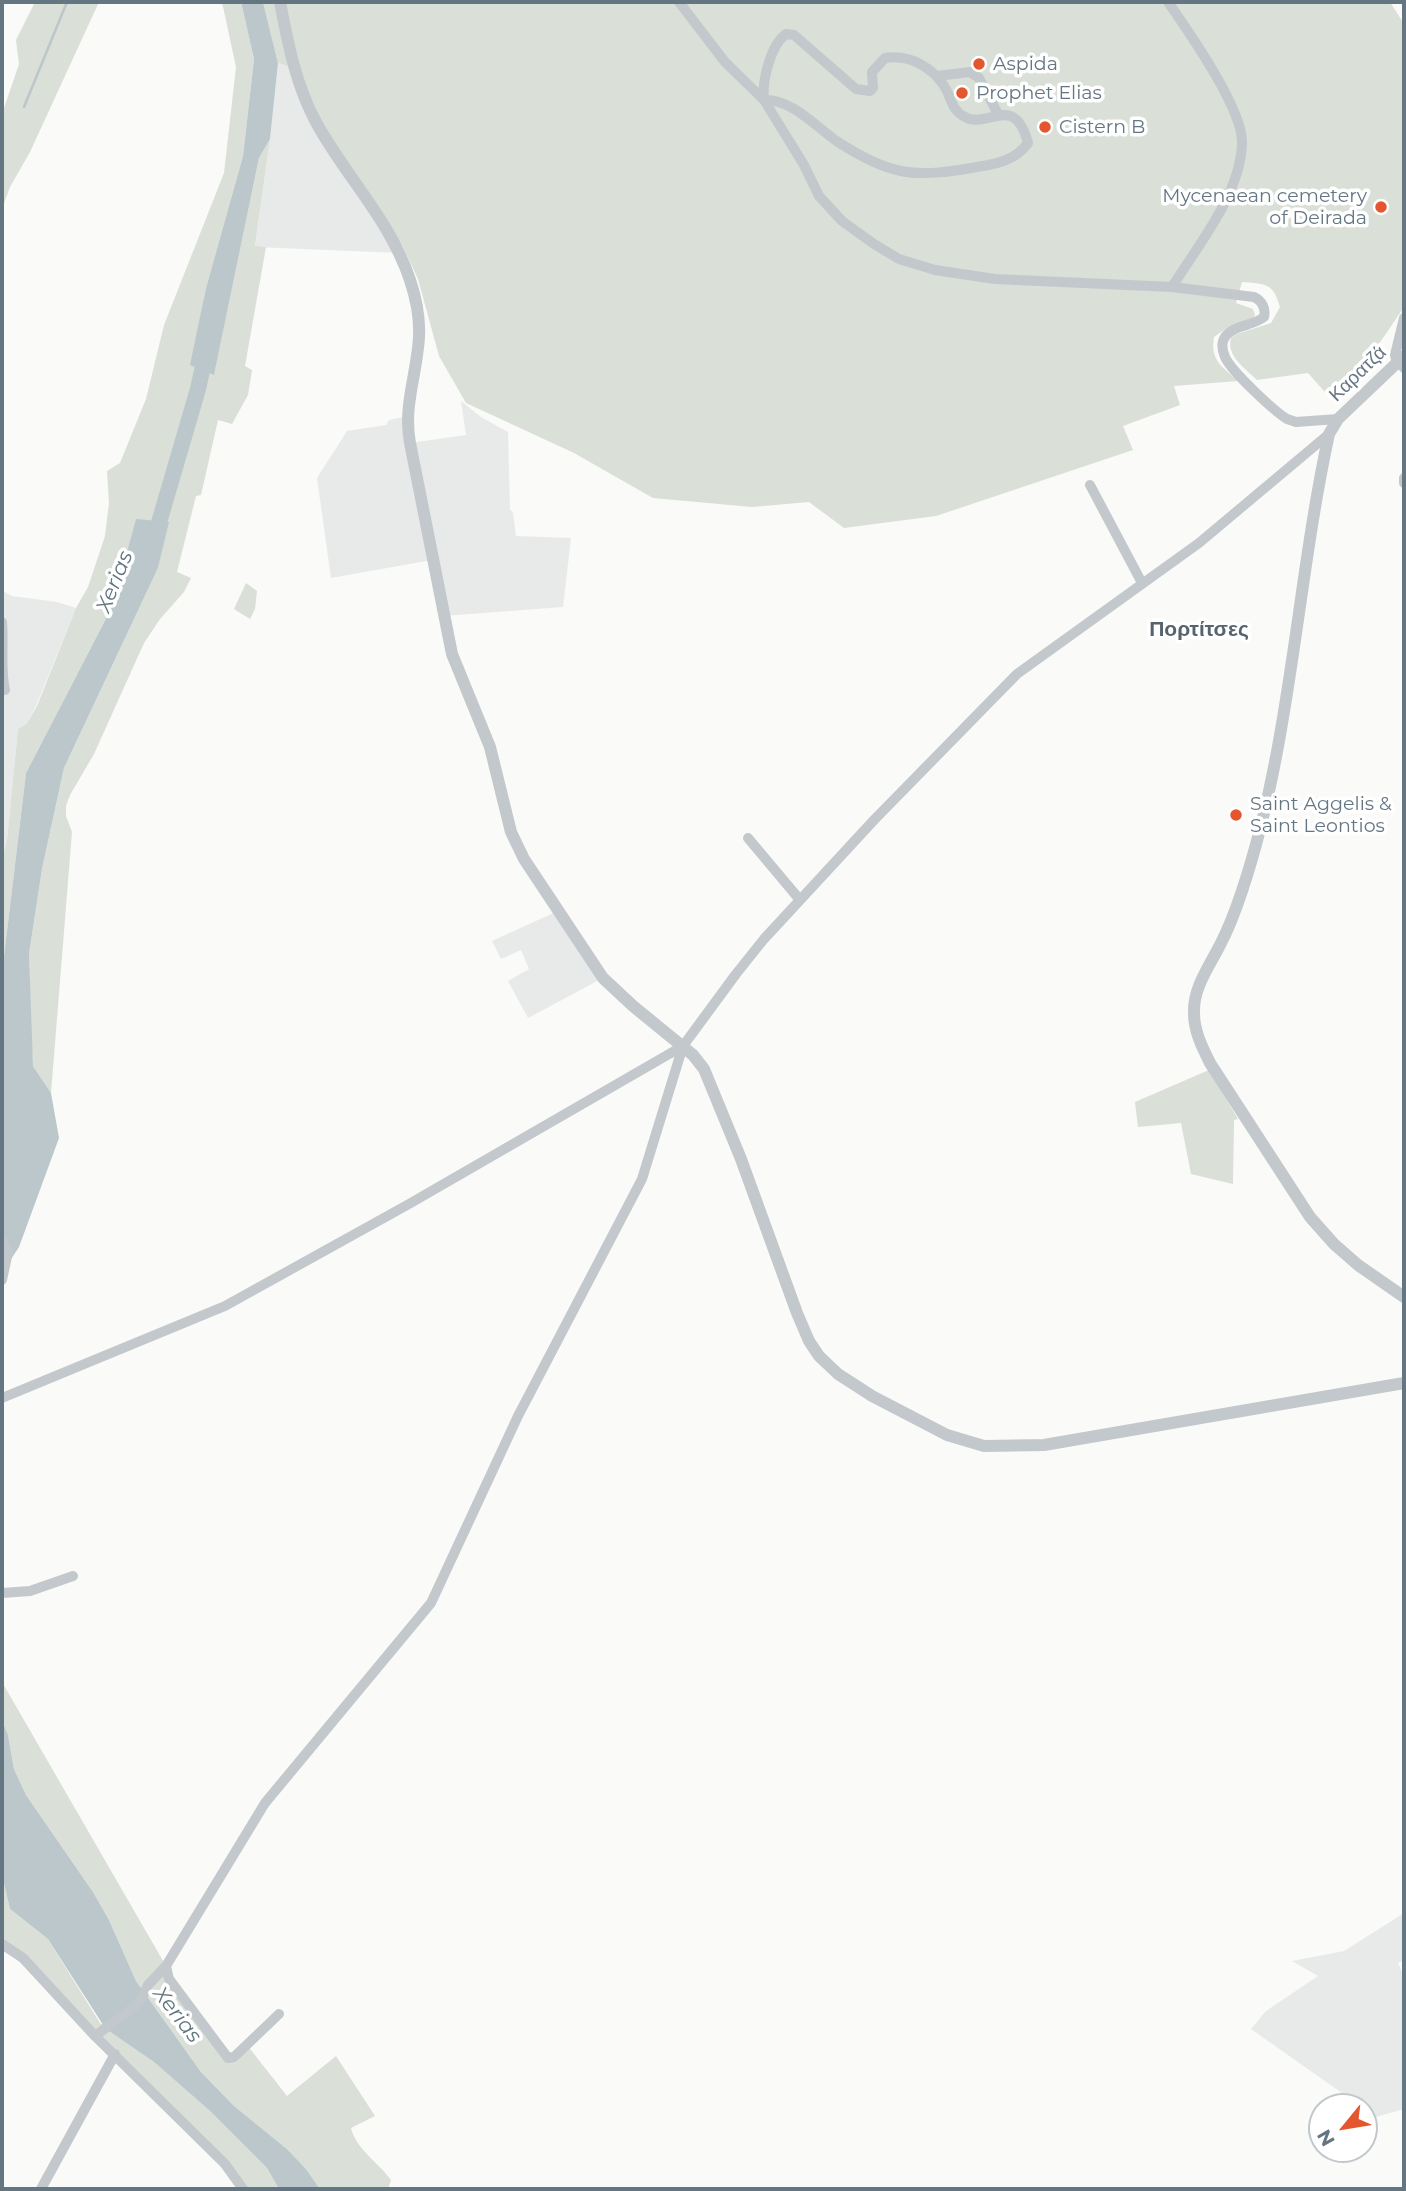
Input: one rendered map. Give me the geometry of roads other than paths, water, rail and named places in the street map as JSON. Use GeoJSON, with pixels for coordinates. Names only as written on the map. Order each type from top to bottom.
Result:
{"type":"FeatureCollection","features":[{"type":"Feature","properties":{"kind":"street"},"geometry":{"type":"LineString","coordinates":[[280,2],[291,57],[306,103],[326,140],[385,224],[405,266],[415,296],[419,338],[407,416],[410,443],[452,654],[490,747],[513,838],[524,859],[603,978],[701,1064],[711,1083],[797,1313],[814,1349],[831,1368],[872,1396],[947,1435],[984,1446],[1044,1445],[1404,1382]]}},
{"type":"Feature","properties":{"kind":"street"},"geometry":{"type":"LineString","coordinates":[[678,2],[725,62],[764,100],[804,165],[819,196],[842,221],[874,244],[899,258],[935,270],[995,279],[1172,287],[1248,295],[1261,300],[1264,317],[1229,332],[1222,346],[1226,360],[1287,419],[1296,422],[1338,419]]}},
{"type":"Feature","properties":{"kind":"street"},"geometry":{"type":"LineString","coordinates":[[1168,2],[1202,50],[1237,117],[1243,141],[1239,166],[1220,214],[1172,287]]}},
{"type":"Feature","properties":{"kind":"street"},"geometry":{"type":"LineString","coordinates":[[794,34],[856,89],[864,92],[873,88],[872,72],[885,58],[915,61],[937,76],[947,91],[953,108],[967,119],[983,119],[998,114],[1015,118],[1025,131],[1028,143],[1022,151],[1002,163],[931,172],[901,171],[839,143],[783,102],[764,100],[769,64],[778,42],[781,37],[794,34]]}},
{"type":"Feature","properties":{"kind":"street"},"geometry":{"type":"LineString","coordinates":[[937,76],[970,72],[979,78],[998,114]]}},
{"type":"Feature","properties":{"kind":"street"},"geometry":{"type":"LineString","coordinates":[[1402,362],[1395,355],[1404,318]]}},
{"type":"Feature","properties":{"kind":"street","name":"Καρατζά"},"geometry":{"type":"LineString","coordinates":[[1329,434],[1338,419],[1402,362]]}},
{"type":"Feature","properties":{"kind":"street"},"geometry":{"type":"LineString","coordinates":[[95,2036],[142,1998],[148,1984],[166,1966],[265,1803],[430,1603],[518,1416],[642,1179],[683,1046],[736,974],[892,801],[1017,674],[1199,543],[1329,434]]}},
{"type":"Feature","properties":{"kind":"street"},"geometry":{"type":"LineString","coordinates":[[1329,434],[1277,753],[1256,847],[1240,899],[1195,994],[1194,1013],[1197,1035],[1210,1063],[1310,1217],[1334,1244],[1358,1265],[1404,1297]]}},
{"type":"Feature","properties":{"kind":"street"},"geometry":{"type":"LineString","coordinates":[[1090,485],[1142,583]]}},
{"type":"Feature","properties":{"kind":"street"},"geometry":{"type":"LineString","coordinates":[[2,622],[5,690]]}},
{"type":"Feature","properties":{"kind":"street"},"geometry":{"type":"LineString","coordinates":[[748,838],[800,900]]}},
{"type":"Feature","properties":{"kind":"street"},"geometry":{"type":"LineString","coordinates":[[2,1398],[225,1306],[409,1205],[683,1046]]}},
{"type":"Feature","properties":{"kind":"street"},"geometry":{"type":"LineString","coordinates":[[2,1240],[8,1252],[2,1280]]}},
{"type":"Feature","properties":{"kind":"street"},"geometry":{"type":"LineString","coordinates":[[2,1593],[30,1591],[73,1576]]}},
{"type":"Feature","properties":{"kind":"street"},"geometry":{"type":"LineString","coordinates":[[2,1944],[23,1958],[95,2036],[225,2164],[243,2189]]}},
{"type":"Feature","properties":{"kind":"street"},"geometry":{"type":"LineString","coordinates":[[166,1966],[169,1979],[228,2058],[234,2057],[279,2014]]}},
{"type":"Feature","properties":{"kind":"street"},"geometry":{"type":"LineString","coordinates":[[41,2189],[115,2054]]}},
{"type":"Feature","properties":{"kind":"waterway"},"geometry":{"type":"LineString","coordinates":[[24,107],[67,2]]}},
{"type":"Feature","properties":{"kind":"waterway","name":"Xerias"},"geometry":{"type":"LineString","coordinates":[[153,543],[198,389],[207,348]]}},
{"type":"Feature","properties":{"kind":"place","name":"Aspida"},"geometry":{"type":"Point","coordinates":[979,64]}},
{"type":"Feature","properties":{"kind":"place","name":"Prophet Elias"},"geometry":{"type":"Point","coordinates":[962,93]}},
{"type":"Feature","properties":{"kind":"place","name":"Cistern B"},"geometry":{"type":"Point","coordinates":[1045,127]}},
{"type":"Feature","properties":{"kind":"place","name":"Mycenaean cemetery of Deirada"},"geometry":{"type":"Point","coordinates":[1381,207]}},
{"type":"Feature","properties":{"kind":"place","name":"Saint Aggelis & Saint Leontios"},"geometry":{"type":"Point","coordinates":[1236,815]}},
{"type":"Feature","properties":{"kind":"district","name":"Πορτίτσες"},"geometry":{"type":"Point","coordinates":[1199,630]}}]}
